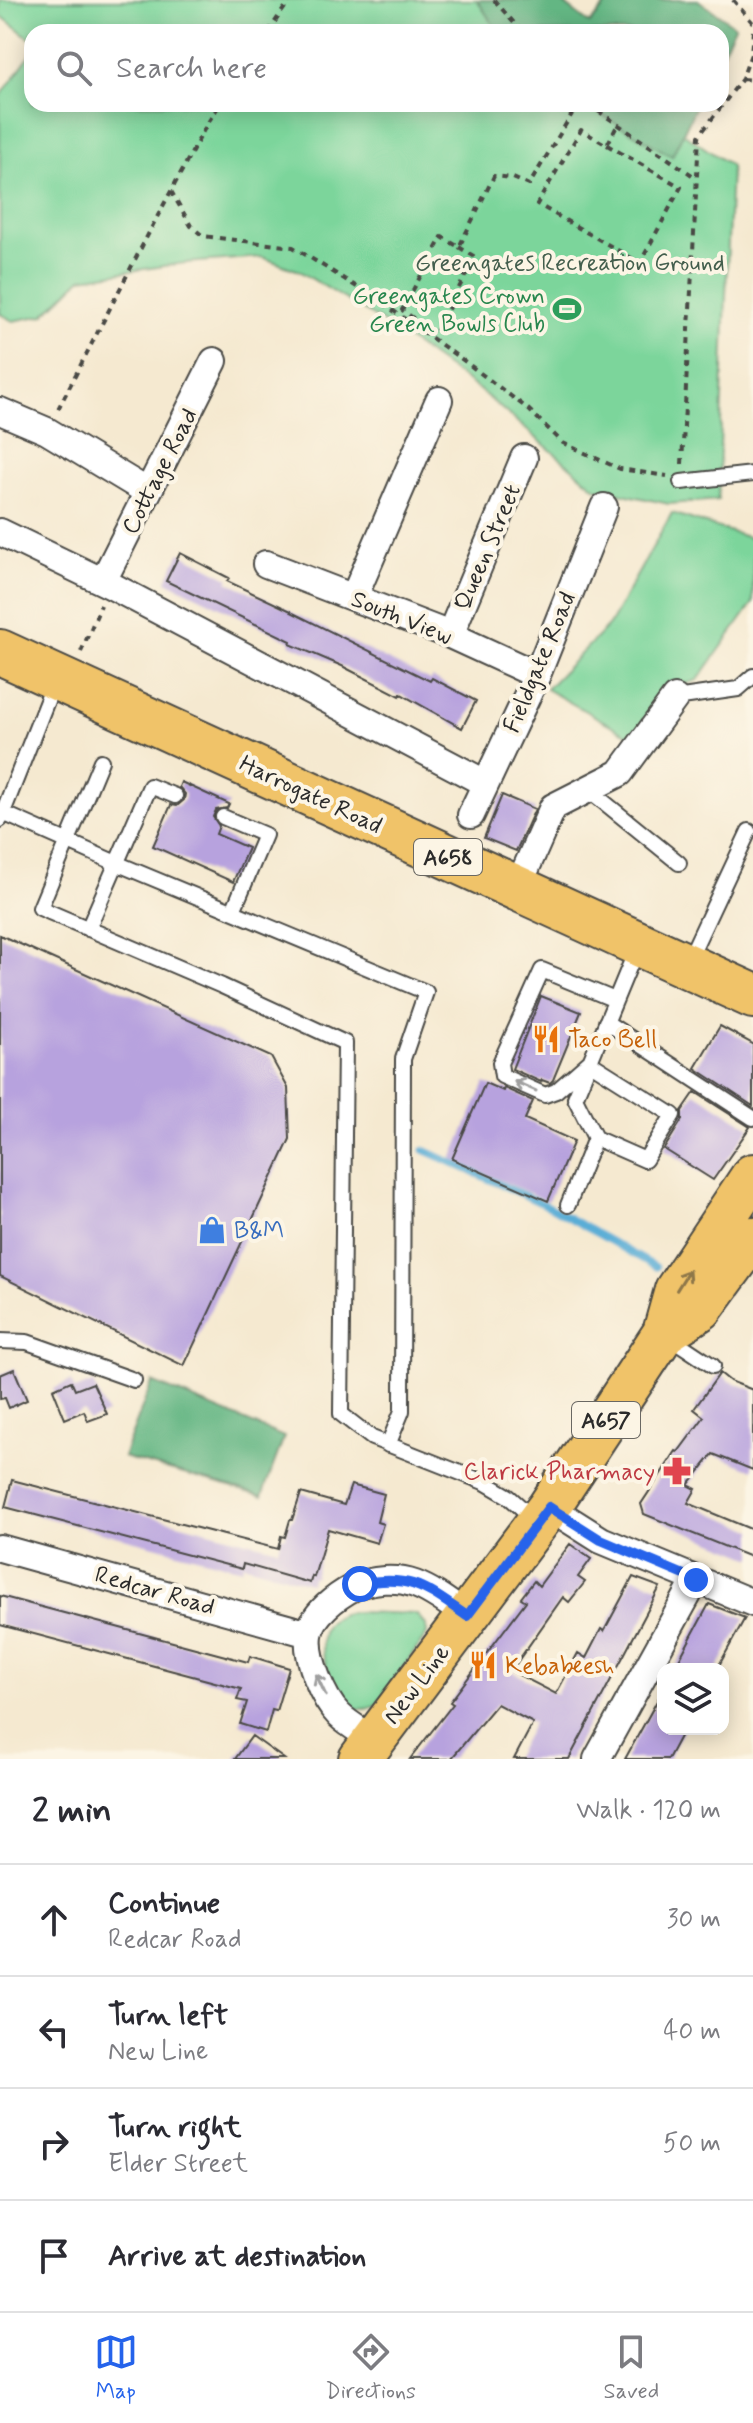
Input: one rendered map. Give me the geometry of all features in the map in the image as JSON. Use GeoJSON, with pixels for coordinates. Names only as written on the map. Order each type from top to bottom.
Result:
{"type":"FeatureCollection","features":[{"type":"Feature","properties":{"kind":"highway","name":"Harrogate Road"},"geometry":{"type":"LineString","coordinates":[[0,652],[753,996]]}},
{"type":"Feature","properties":{"kind":"main road","name":"New Line"},"geometry":{"type":"LineString","coordinates":[[367,1750],[543,1514],[664,1333],[701,1309],[741,1244],[753,1175]]}},
{"type":"Feature","properties":{"kind":"street","name":"Cottage Road"},"geometry":{"type":"LineString","coordinates":[[106,583],[214,361]]}},
{"type":"Feature","properties":{"kind":"street"},"geometry":{"type":"LineString","coordinates":[[354,597],[439,400]]}},
{"type":"Feature","properties":{"kind":"street"},"geometry":{"type":"LineString","coordinates":[[0,411],[47,431],[148,492]]}},
{"type":"Feature","properties":{"kind":"street","name":"Queen Street"},"geometry":{"type":"LineString","coordinates":[[450,635],[524,458]]}},
{"type":"Feature","properties":{"kind":"street","name":"Fieldgate Road"},"geometry":{"type":"LineString","coordinates":[[471,815],[537,675],[604,507]]}},
{"type":"Feature","properties":{"kind":"street"},"geometry":{"type":"LineString","coordinates":[[0,532],[106,583],[485,783]]}},
{"type":"Feature","properties":{"kind":"street","name":"South View"},"geometry":{"type":"LineString","coordinates":[[266,564],[450,635],[537,675]]}},
{"type":"Feature","properties":{"kind":"street"},"geometry":{"type":"LineString","coordinates":[[517,889],[553,807],[620,773],[675,698]]}},
{"type":"Feature","properties":{"kind":"street"},"geometry":{"type":"LineString","coordinates":[[543,1514],[753,1603]]}},
{"type":"Feature","properties":{"kind":"street","name":"Redcar Road"},"geometry":{"type":"LineString","coordinates":[[0,1548],[309,1634]]}},
{"type":"Feature","properties":{"kind":"street"},"geometry":{"type":"LineString","coordinates":[[367,1750],[329,1701],[314,1669],[309,1634],[317,1617],[336,1598],[360,1584],[378,1580],[414,1583],[467,1616]]}},
{"type":"Feature","properties":{"kind":"street"},"geometry":{"type":"LineString","coordinates":[[597,1759],[696,1580]]}},
{"type":"Feature","properties":{"kind":"lane"},"geometry":{"type":"LineString","coordinates":[[681,482],[753,474]]}},
{"type":"Feature","properties":{"kind":"lane"},"geometry":{"type":"LineString","coordinates":[[675,698],[738,689],[753,676]]}},
{"type":"Feature","properties":{"kind":"lane"},"geometry":{"type":"LineString","coordinates":[[61,681],[2,817],[66,840],[426,992],[403,1059],[402,1411],[388,1445]]}},
{"type":"Feature","properties":{"kind":"lane"},"geometry":{"type":"LineString","coordinates":[[101,761],[40,908],[345,1043],[341,1414],[372,1438],[486,1483],[543,1514]]}},
{"type":"Feature","properties":{"kind":"lane"},"geometry":{"type":"LineString","coordinates":[[88,929],[150,786],[175,796]]}},
{"type":"Feature","properties":{"kind":"lane"},"geometry":{"type":"LineString","coordinates":[[589,790],[679,863]]}},
{"type":"Feature","properties":{"kind":"lane"},"geometry":{"type":"LineString","coordinates":[[223,817],[265,835],[233,911]]}},
{"type":"Feature","properties":{"kind":"lane"},"geometry":{"type":"LineString","coordinates":[[686,965],[749,831]]}},
{"type":"Feature","properties":{"kind":"lane"},"geometry":{"type":"LineString","coordinates":[[589,1062],[673,1115],[645,1160],[595,1138],[575,1098],[589,1062],[639,944]]}},
{"type":"Feature","properties":{"kind":"lane"},"geometry":{"type":"LineString","coordinates":[[589,1062],[556,1091],[545,1095],[502,1076],[500,1063],[542,970],[615,1000]]}},
{"type":"Feature","properties":{"kind":"lane"},"geometry":{"type":"LineString","coordinates":[[606,1022],[753,1118]]}},
{"type":"Feature","properties":{"kind":"lane"},"geometry":{"type":"LineString","coordinates":[[568,1205],[595,1138]]}},
{"type":"Feature","properties":{"kind":"lane"},"geometry":{"type":"LineString","coordinates":[[664,1333],[713,1366]]}},
{"type":"Feature","properties":{"kind":"lane"},"geometry":{"type":"LineString","coordinates":[[0,1341],[27,1342],[134,1380]]}},
{"type":"Feature","properties":{"kind":"path"},"geometry":{"type":"LineString","coordinates":[[274,24],[290,0]]}},
{"type":"Feature","properties":{"kind":"path"},"geometry":{"type":"LineString","coordinates":[[494,0],[515,24]]}},
{"type":"Feature","properties":{"kind":"path"},"geometry":{"type":"LineString","coordinates":[[733,0],[753,23]]}},
{"type":"Feature","properties":{"kind":"path"},"geometry":{"type":"LineString","coordinates":[[729,96],[742,79],[751,54],[753,31]]}},
{"type":"Feature","properties":{"kind":"path"},"geometry":{"type":"LineString","coordinates":[[742,79],[753,80]]}},
{"type":"Feature","properties":{"kind":"path"},"geometry":{"type":"LineString","coordinates":[[47,431],[215,112]]}},
{"type":"Feature","properties":{"kind":"path"},"geometry":{"type":"LineString","coordinates":[[459,247],[494,176],[513,178],[529,185],[573,112]]}},
{"type":"Feature","properties":{"kind":"path"},"geometry":{"type":"LineString","coordinates":[[600,112],[697,178]]}},
{"type":"Feature","properties":{"kind":"path"},"geometry":{"type":"LineString","coordinates":[[171,191],[191,226],[203,236],[293,247],[381,302],[467,363],[528,409],[563,443],[620,469],[666,476],[681,482],[699,136],[717,112]]}},
{"type":"Feature","properties":{"kind":"path"},"geometry":{"type":"LineString","coordinates":[[607,145],[618,124]]}},
{"type":"Feature","properties":{"kind":"path"},"geometry":{"type":"LineString","coordinates":[[581,130],[607,145],[681,187],[640,263],[537,204],[581,130]]}},
{"type":"Feature","properties":{"kind":"path"},"geometry":{"type":"LineString","coordinates":[[442,237],[459,247],[475,257],[435,334],[402,310],[442,237]]}},
{"type":"Feature","properties":{"kind":"path"},"geometry":{"type":"LineString","coordinates":[[61,681],[106,583]]}},
{"type":"Feature","properties":{"kind":"green space"},"geometry":{"type":"Polygon","coordinates":[[[0,0],[528,0],[553,24],[24,24],[24,34],[0,15],[0,0]]]}},
{"type":"Feature","properties":{"kind":"green space"},"geometry":{"type":"Polygon","coordinates":[[[477,0],[559,0],[590,24],[493,24],[477,0]]]}},
{"type":"Feature","properties":{"kind":"green space"},"geometry":{"type":"Polygon","coordinates":[[[610,0],[698,0],[735,26],[729,38],[729,24],[590,24],[610,0]]]}},
{"type":"Feature","properties":{"kind":"green space","name":"Greengates Recreation Ground"},"geometry":{"type":"Polygon","coordinates":[[[24,63],[24,112],[653,112],[731,166],[718,500],[669,504],[596,488],[478,389],[386,324],[299,271],[262,257],[185,263],[82,278],[44,315],[13,321],[0,314],[0,97],[24,63]]]}},
{"type":"Feature","properties":{"kind":"green space"},"geometry":{"type":"Polygon","coordinates":[[[597,112],[693,112],[672,156],[597,112]]]}},
{"type":"Feature","properties":{"kind":"green space"},"geometry":{"type":"Polygon","coordinates":[[[672,513],[753,539],[753,603],[698,680],[665,691],[632,737],[546,689],[609,625],[672,513]]]}},
{"type":"Feature","properties":{"kind":"green space"},"geometry":{"type":"Polygon","coordinates":[[[152,1382],[284,1437],[262,1496],[123,1457],[152,1382]]]}},
{"type":"Feature","properties":{"kind":"green space"},"geometry":{"type":"Polygon","coordinates":[[[355,1612],[416,1614],[426,1625],[427,1634],[376,1706],[364,1709],[352,1707],[340,1697],[328,1672],[322,1641],[323,1632],[333,1619],[355,1612]]]}},
{"type":"Feature","properties":{"kind":"building"},"geometry":{"type":"Polygon","coordinates":[[[180,553],[229,578],[227,581],[476,701],[462,728],[401,694],[290,644],[291,641],[166,581],[180,553]]]}},
{"type":"Feature","properties":{"kind":"building"},"geometry":{"type":"Polygon","coordinates":[[[181,782],[229,804],[227,808],[216,810],[213,817],[219,826],[216,834],[248,848],[233,882],[153,846],[171,805],[177,806],[184,800],[185,794],[179,787],[181,782]]]}},
{"type":"Feature","properties":{"kind":"building"},"geometry":{"type":"Polygon","coordinates":[[[502,795],[535,809],[516,851],[484,838],[502,795]]]}},
{"type":"Feature","properties":{"kind":"building"},"geometry":{"type":"Polygon","coordinates":[[[0,935],[271,1057],[288,1088],[290,1139],[184,1366],[0,1276],[0,935]]]}},
{"type":"Feature","properties":{"kind":"building","name":"Taco Bell"},"geometry":{"type":"Polygon","coordinates":[[[541,996],[581,1012],[550,1083],[512,1069],[541,996]]]}},
{"type":"Feature","properties":{"kind":"building"},"geometry":{"type":"Polygon","coordinates":[[[720,1026],[753,1044],[753,1106],[695,1068],[720,1026]]]}},
{"type":"Feature","properties":{"kind":"building"},"geometry":{"type":"Polygon","coordinates":[[[485,1083],[533,1101],[525,1119],[574,1141],[548,1201],[452,1159],[485,1083]]]}},
{"type":"Feature","properties":{"kind":"building"},"geometry":{"type":"Polygon","coordinates":[[[695,1092],[750,1127],[713,1180],[664,1149],[695,1092]]]}},
{"type":"Feature","properties":{"kind":"building"},"geometry":{"type":"Polygon","coordinates":[[[14,1369],[27,1400],[9,1408],[5,1398],[0,1399],[0,1375],[14,1369]]]}},
{"type":"Feature","properties":{"kind":"building"},"geometry":{"type":"Polygon","coordinates":[[[720,1373],[730,1381],[753,1390],[753,1470],[713,1454],[688,1485],[696,1489],[688,1503],[753,1530],[753,1558],[644,1514],[641,1504],[676,1451],[704,1417],[694,1409],[720,1373]]]}},
{"type":"Feature","properties":{"kind":"building"},"geometry":{"type":"Polygon","coordinates":[[[71,1381],[75,1390],[93,1383],[107,1414],[88,1421],[84,1411],[65,1419],[53,1389],[71,1381]]]}},
{"type":"Feature","properties":{"kind":"building"},"geometry":{"type":"Polygon","coordinates":[[[12,1480],[278,1549],[301,1493],[344,1505],[351,1485],[384,1494],[377,1522],[383,1524],[377,1543],[328,1529],[310,1583],[243,1564],[242,1569],[5,1507],[12,1480]]]}},
{"type":"Feature","properties":{"kind":"building"},"geometry":{"type":"Polygon","coordinates":[[[570,1544],[591,1559],[578,1577],[585,1582],[569,1602],[563,1597],[511,1671],[556,1694],[578,1653],[586,1658],[601,1629],[604,1631],[633,1577],[660,1587],[569,1759],[514,1759],[533,1723],[497,1704],[451,1759],[410,1759],[526,1601],[521,1598],[534,1581],[539,1586],[570,1544]]]}},
{"type":"Feature","properties":{"kind":"building"},"geometry":{"type":"Polygon","coordinates":[[[0,1596],[248,1662],[250,1656],[289,1668],[276,1711],[272,1710],[266,1732],[240,1724],[247,1702],[237,1700],[241,1689],[0,1625],[0,1596]]]}},
{"type":"Feature","properties":{"kind":"building"},"geometry":{"type":"Polygon","coordinates":[[[709,1604],[745,1618],[720,1663],[677,1663],[709,1604]]]}},
{"type":"Feature","properties":{"kind":"building"},"geometry":{"type":"Polygon","coordinates":[[[657,1701],[657,1735],[681,1735],[668,1759],[625,1759],[657,1701]]]}},
{"type":"Feature","properties":{"kind":"building"},"geometry":{"type":"Polygon","coordinates":[[[252,1736],[284,1759],[235,1759],[252,1736]]]}},
{"type":"Feature","properties":{"kind":"waterway"},"geometry":{"type":"LineString","coordinates":[[424,1150],[550,1207],[656,1267]]}},
{"type":"Feature","properties":{"kind":"place","name":"Greengates Crown Green Bowls Club"},"geometry":{"type":"Point","coordinates":[567,309]}},
{"type":"Feature","properties":{"kind":"place","name":"Taco Bell"},"geometry":{"type":"Point","coordinates":[546,1039]}},
{"type":"Feature","properties":{"kind":"place","name":"B&M"},"geometry":{"type":"Point","coordinates":[212,1230]}},
{"type":"Feature","properties":{"kind":"place","name":"Clarick Pharmacy"},"geometry":{"type":"Point","coordinates":[677,1471]}},
{"type":"Feature","properties":{"kind":"place","name":"Kebabeesh"},"geometry":{"type":"Point","coordinates":[483,1665]}},
{"type":"Feature","properties":{"kind":"route"},"geometry":{"type":"LineString","coordinates":[[360,1584],[378,1580],[414,1583],[467,1616],[549,1507],[601,1540],[696,1580]]}}]}
